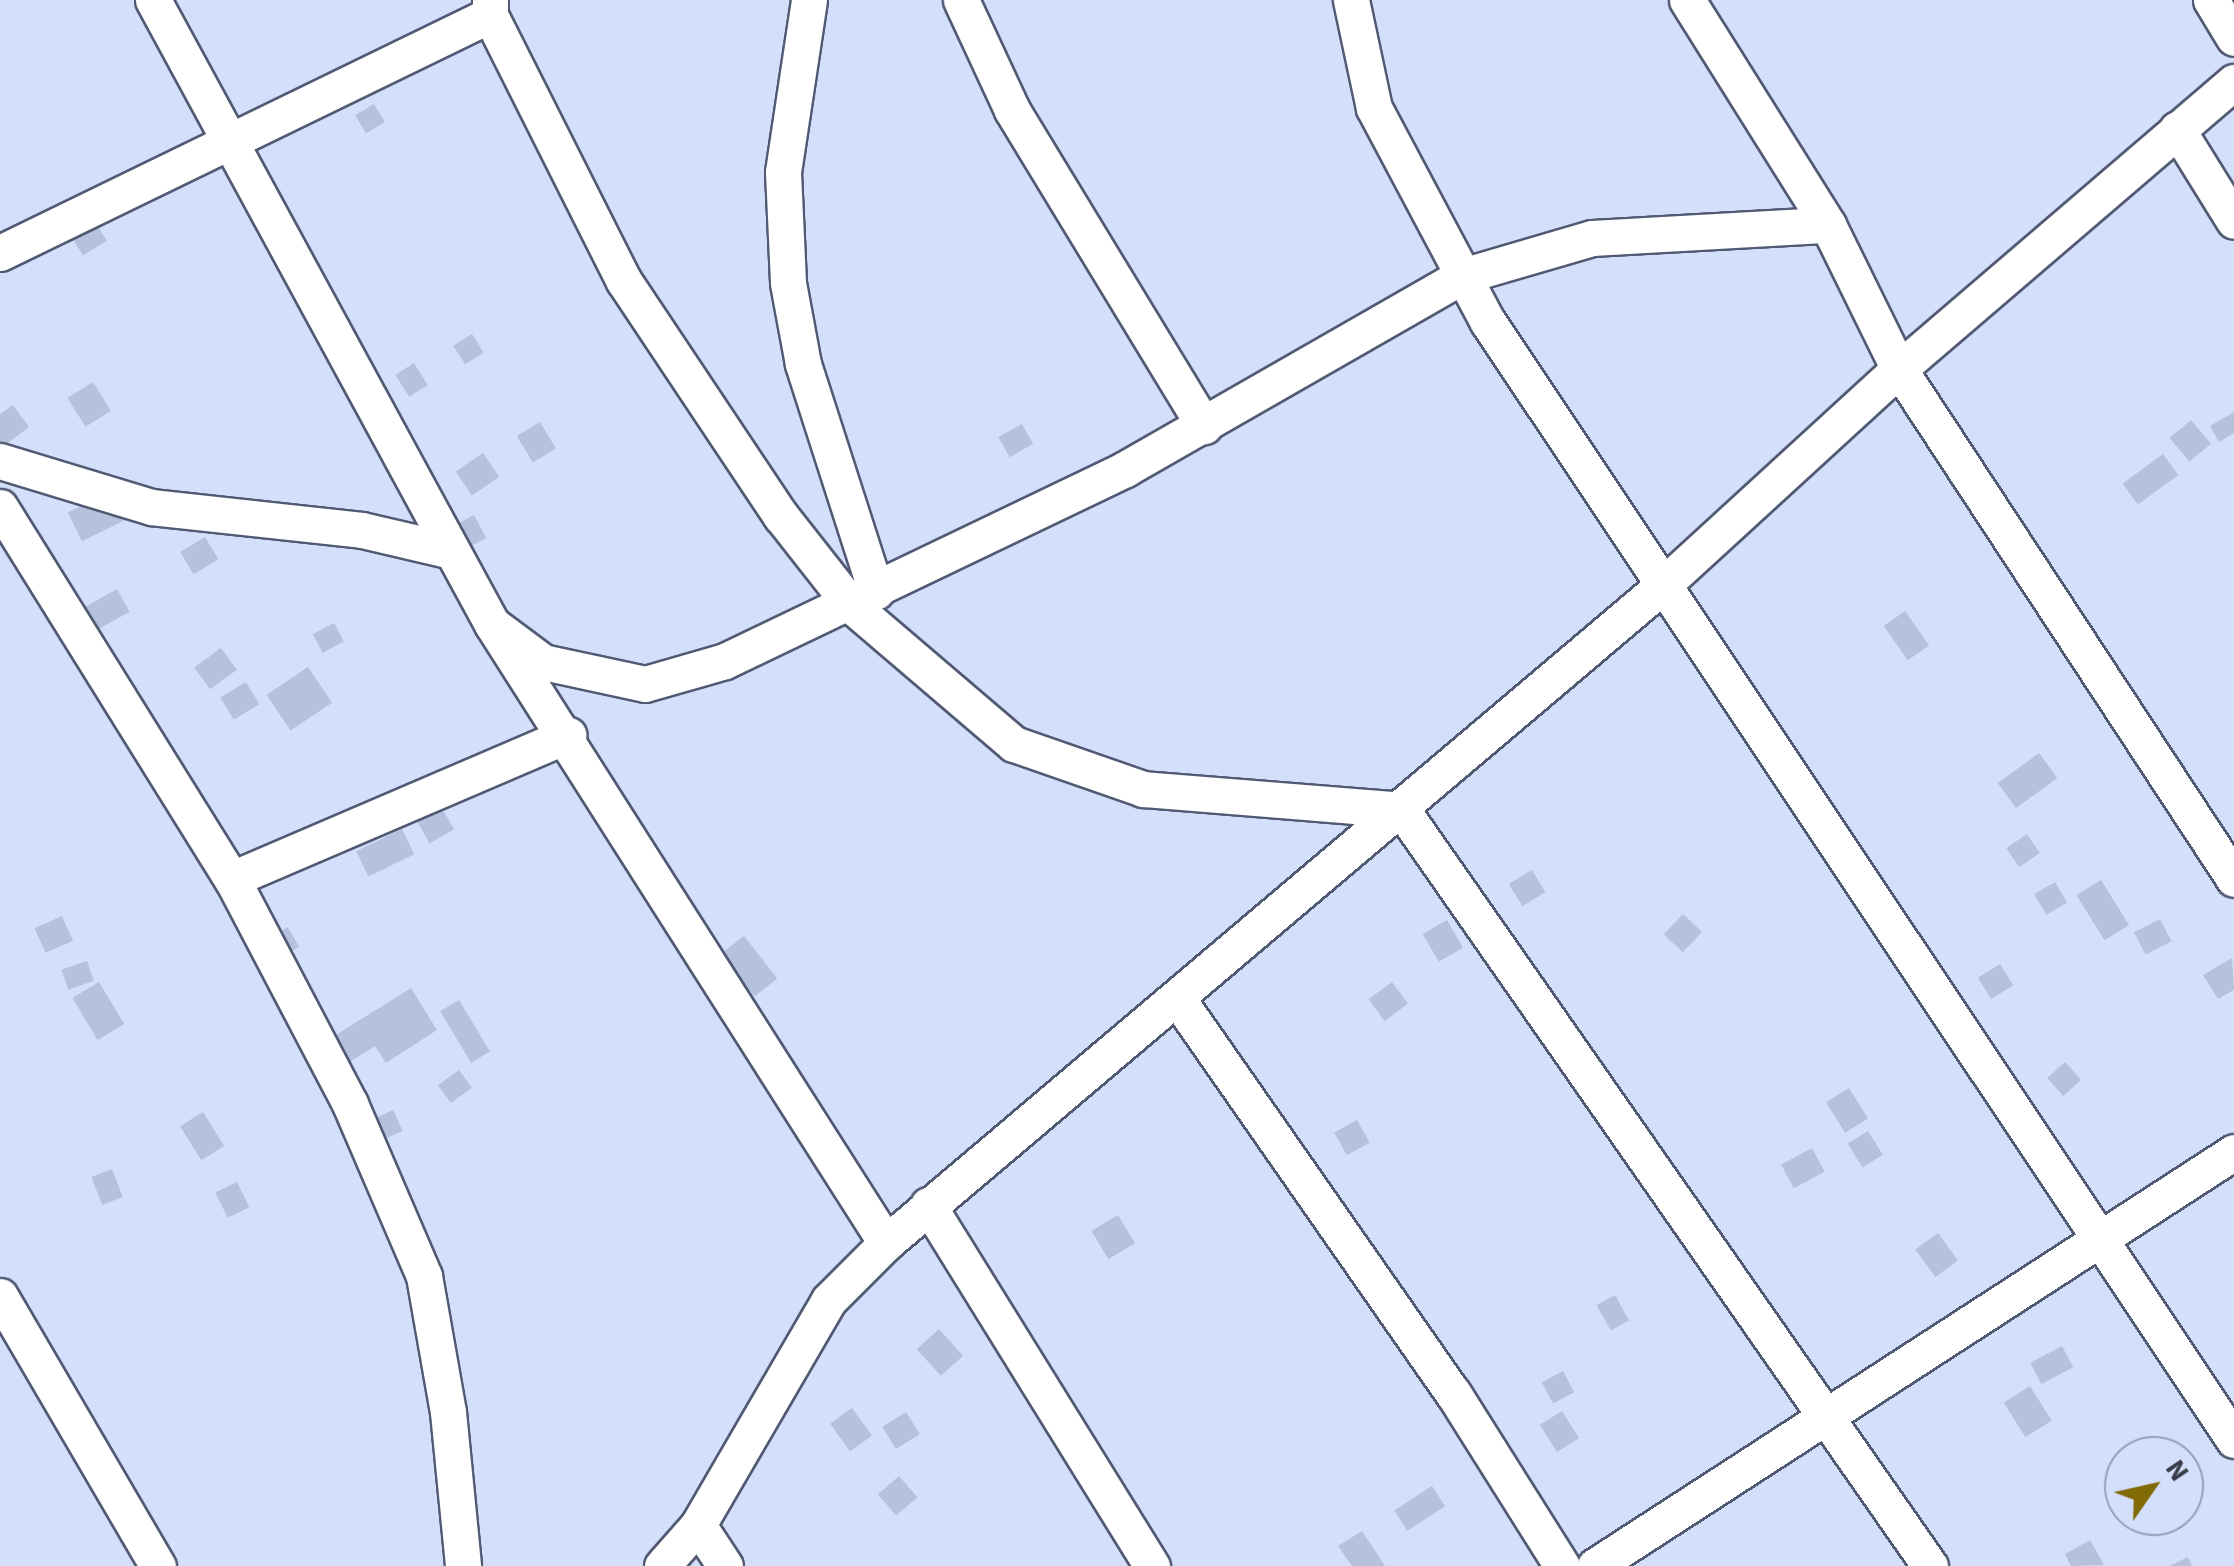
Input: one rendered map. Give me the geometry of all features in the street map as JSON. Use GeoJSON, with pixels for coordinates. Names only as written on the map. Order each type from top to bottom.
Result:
{"type":"FeatureCollection","features":[{"type":"Feature","properties":{"kind":"street"},"geometry":{"type":"LineString","coordinates":[[153,0],[492,624],[568,736],[886,1243]]}},
{"type":"Feature","properties":{"kind":"street"},"geometry":{"type":"LineString","coordinates":[[809,0],[783,172],[788,283],[803,364],[864,598]]}},
{"type":"Feature","properties":{"kind":"street"},"geometry":{"type":"LineString","coordinates":[[962,0],[1012,110],[1204,426]]}},
{"type":"Feature","properties":{"kind":"street"},"geometry":{"type":"LineString","coordinates":[[1351,0],[1374,108],[1462,276],[1662,586],[2103,1237],[2234,1440]]}},
{"type":"Feature","properties":{"kind":"street"},"geometry":{"type":"LineString","coordinates":[[1686,0],[1828,225],[1899,369],[2234,879]]}},
{"type":"Feature","properties":{"kind":"street"},"geometry":{"type":"LineString","coordinates":[[2211,0],[2234,38]]}},
{"type":"Feature","properties":{"kind":"street"},"geometry":{"type":"LineString","coordinates":[[0,254],[490,8],[624,281],[781,516],[1014,744],[1142,789],[1402,810]]}},
{"type":"Feature","properties":{"kind":"street"},"geometry":{"type":"LineString","coordinates":[[662,1566],[698,1525],[829,1300],[886,1243],[1402,810],[1662,586],[1899,369],[2234,82]]}},
{"type":"Feature","properties":{"kind":"street"},"geometry":{"type":"LineString","coordinates":[[2178,129],[2234,220]]}},
{"type":"Feature","properties":{"kind":"street"},"geometry":{"type":"LineString","coordinates":[[492,624],[544,662],[645,684],[725,661],[864,598],[1204,426],[1462,276],[1592,238],[1828,225]]}},
{"type":"Feature","properties":{"kind":"street"},"geometry":{"type":"LineString","coordinates":[[0,460],[151,507],[362,530],[452,551]]}},
{"type":"Feature","properties":{"kind":"street"},"geometry":{"type":"LineString","coordinates":[[0,507],[232,879],[350,1104],[424,1276],[448,1412],[462,1566]]}},
{"type":"Feature","properties":{"kind":"street"},"geometry":{"type":"LineString","coordinates":[[232,879],[568,736]]}},
{"type":"Feature","properties":{"kind":"street"},"geometry":{"type":"LineString","coordinates":[[1402,810],[1830,1414],[1930,1566]]}},
{"type":"Feature","properties":{"kind":"street"},"geometry":{"type":"LineString","coordinates":[[1177,998],[1454,1394],[1562,1566]]}},
{"type":"Feature","properties":{"kind":"street"},"geometry":{"type":"LineString","coordinates":[[1595,1566],[2234,1152]]}},
{"type":"Feature","properties":{"kind":"street"},"geometry":{"type":"LineString","coordinates":[[928,1205],[1152,1566]]}},
{"type":"Feature","properties":{"kind":"street"},"geometry":{"type":"LineString","coordinates":[[0,1296],[158,1566]]}},
{"type":"Feature","properties":{"kind":"street"},"geometry":{"type":"LineString","coordinates":[[698,1525],[725,1566]]}},
{"type":"Feature","properties":{"kind":"building"},"geometry":{"type":"Polygon","coordinates":[[[374,104],[385,122],[366,133],[355,115],[374,104]]]}},
{"type":"Feature","properties":{"kind":"building"},"geometry":{"type":"Polygon","coordinates":[[[92,217],[107,241],[83,256],[68,232],[92,217]]]}},
{"type":"Feature","properties":{"kind":"building"},"geometry":{"type":"Polygon","coordinates":[[[472,334],[484,353],[465,364],[453,346],[472,334]]]}},
{"type":"Feature","properties":{"kind":"building"},"geometry":{"type":"Polygon","coordinates":[[[414,363],[428,385],[409,397],[395,375],[414,363]]]}},
{"type":"Feature","properties":{"kind":"building"},"geometry":{"type":"Polygon","coordinates":[[[93,382],[111,411],[86,427],[68,398],[93,382]]]}},
{"type":"Feature","properties":{"kind":"building"},"geometry":{"type":"Polygon","coordinates":[[[13,405],[29,427],[0,449],[0,414],[13,405]]]}},
{"type":"Feature","properties":{"kind":"building"},"geometry":{"type":"Polygon","coordinates":[[[2234,412],[2234,433],[2219,442],[2210,426],[2234,412]]]}},
{"type":"Feature","properties":{"kind":"building"},"geometry":{"type":"Polygon","coordinates":[[[2191,420],[2211,444],[2189,462],[2170,438],[2191,420]]]}},
{"type":"Feature","properties":{"kind":"building"},"geometry":{"type":"Polygon","coordinates":[[[540,422],[556,449],[533,462],[517,436],[540,422]]]}},
{"type":"Feature","properties":{"kind":"building"},"geometry":{"type":"Polygon","coordinates":[[[1022,424],[1033,444],[1010,457],[998,437],[1022,424]]]}},
{"type":"Feature","properties":{"kind":"building"},"geometry":{"type":"Polygon","coordinates":[[[483,453],[499,477],[472,495],[456,471],[483,453]]]}},
{"type":"Feature","properties":{"kind":"building"},"geometry":{"type":"Polygon","coordinates":[[[2163,454],[2178,475],[2138,504],[2123,483],[2163,454]]]}},
{"type":"Feature","properties":{"kind":"building"},"geometry":{"type":"Polygon","coordinates":[[[120,487],[134,516],[82,541],[68,512],[120,487]]]}},
{"type":"Feature","properties":{"kind":"building"},"geometry":{"type":"Polygon","coordinates":[[[474,515],[486,538],[463,550],[451,527],[474,515]]]}},
{"type":"Feature","properties":{"kind":"building"},"geometry":{"type":"Polygon","coordinates":[[[205,537],[218,559],[194,574],[180,552],[205,537]]]}},
{"type":"Feature","properties":{"kind":"building"},"geometry":{"type":"Polygon","coordinates":[[[117,589],[130,612],[95,631],[82,608],[117,589]]]}},
{"type":"Feature","properties":{"kind":"building"},"geometry":{"type":"Polygon","coordinates":[[[1905,611],[1929,645],[1908,660],[1884,626],[1905,611]]]}},
{"type":"Feature","properties":{"kind":"building"},"geometry":{"type":"Polygon","coordinates":[[[334,623],[344,642],[323,653],[313,634],[334,623]]]}},
{"type":"Feature","properties":{"kind":"building"},"geometry":{"type":"Polygon","coordinates":[[[221,648],[237,670],[210,689],[194,667],[221,648]]]}},
{"type":"Feature","properties":{"kind":"building"},"geometry":{"type":"Polygon","coordinates":[[[308,667],[332,703],[291,731],[267,695],[308,667]]]}},
{"type":"Feature","properties":{"kind":"building"},"geometry":{"type":"Polygon","coordinates":[[[246,682],[259,704],[234,720],[220,697],[246,682]]]}},
{"type":"Feature","properties":{"kind":"building"},"geometry":{"type":"Polygon","coordinates":[[[2039,753],[2057,778],[2016,808],[1998,783],[2039,753]]]}},
{"type":"Feature","properties":{"kind":"building"},"geometry":{"type":"Polygon","coordinates":[[[440,805],[454,829],[430,843],[416,819],[440,805]]]}},
{"type":"Feature","properties":{"kind":"building"},"geometry":{"type":"Polygon","coordinates":[[[402,829],[414,854],[368,877],[356,851],[402,829]]]}},
{"type":"Feature","properties":{"kind":"building"},"geometry":{"type":"Polygon","coordinates":[[[2027,834],[2040,853],[2019,867],[2006,848],[2027,834]]]}},
{"type":"Feature","properties":{"kind":"building"},"geometry":{"type":"Polygon","coordinates":[[[1532,870],[1545,892],[1522,906],[1509,884],[1532,870]]]}},
{"type":"Feature","properties":{"kind":"building"},"geometry":{"type":"Polygon","coordinates":[[[2101,880],[2129,925],[2104,940],[2076,895],[2101,880]]]}},
{"type":"Feature","properties":{"kind":"building"},"geometry":{"type":"Polygon","coordinates":[[[2055,882],[2067,903],[2046,915],[2034,894],[2055,882]]]}},
{"type":"Feature","properties":{"kind":"building"},"geometry":{"type":"Polygon","coordinates":[[[1683,914],[1702,932],[1683,952],[1664,934],[1683,914]]]}},
{"type":"Feature","properties":{"kind":"building"},"geometry":{"type":"Polygon","coordinates":[[[62,916],[73,941],[46,953],[35,928],[62,916]]]}},
{"type":"Feature","properties":{"kind":"building"},"geometry":{"type":"Polygon","coordinates":[[[2160,919],[2171,941],[2146,954],[2134,932],[2160,919]]]}},
{"type":"Feature","properties":{"kind":"building"},"geometry":{"type":"Polygon","coordinates":[[[1447,920],[1463,948],[1439,962],[1423,934],[1447,920]]]}},
{"type":"Feature","properties":{"kind":"building"},"geometry":{"type":"Polygon","coordinates":[[[288,927],[299,947],[276,960],[265,940],[288,927]]]}},
{"type":"Feature","properties":{"kind":"building"},"geometry":{"type":"Polygon","coordinates":[[[744,936],[777,979],[754,996],[721,954],[744,936]]]}},
{"type":"Feature","properties":{"kind":"building"},"geometry":{"type":"Polygon","coordinates":[[[2232,958],[2234,990],[2218,999],[2203,975],[2232,958]]]}},
{"type":"Feature","properties":{"kind":"building"},"geometry":{"type":"Polygon","coordinates":[[[87,961],[94,981],[68,990],[61,970],[87,961]]]}},
{"type":"Feature","properties":{"kind":"building"},"geometry":{"type":"Polygon","coordinates":[[[2000,964],[2013,985],[1991,999],[1978,978],[2000,964]]]}},
{"type":"Feature","properties":{"kind":"building"},"geometry":{"type":"Polygon","coordinates":[[[99,982],[124,1024],[98,1040],[72,998],[99,982]]]}},
{"type":"Feature","properties":{"kind":"building"},"geometry":{"type":"Polygon","coordinates":[[[1392,982],[1408,1004],[1384,1021],[1369,999],[1392,982]]]}},
{"type":"Feature","properties":{"kind":"building"},"geometry":{"type":"Polygon","coordinates":[[[411,988],[437,1030],[386,1063],[375,1046],[340,1068],[323,1043],[411,988]]]}},
{"type":"Feature","properties":{"kind":"building"},"geometry":{"type":"Polygon","coordinates":[[[459,1000],[490,1051],[471,1063],[440,1011],[459,1000]]]}},
{"type":"Feature","properties":{"kind":"building"},"geometry":{"type":"Polygon","coordinates":[[[2065,1062],[2081,1080],[2063,1096],[2047,1078],[2065,1062]]]}},
{"type":"Feature","properties":{"kind":"building"},"geometry":{"type":"Polygon","coordinates":[[[459,1070],[472,1088],[451,1103],[438,1085],[459,1070]]]}},
{"type":"Feature","properties":{"kind":"building"},"geometry":{"type":"Polygon","coordinates":[[[1849,1088],[1868,1119],[1845,1133],[1826,1102],[1849,1088]]]}},
{"type":"Feature","properties":{"kind":"building"},"geometry":{"type":"Polygon","coordinates":[[[393,1110],[403,1131],[381,1141],[371,1120],[393,1110]]]}},
{"type":"Feature","properties":{"kind":"building"},"geometry":{"type":"Polygon","coordinates":[[[203,1112],[224,1146],[201,1160],[180,1126],[203,1112]]]}},
{"type":"Feature","properties":{"kind":"building"},"geometry":{"type":"Polygon","coordinates":[[[1357,1120],[1370,1143],[1347,1155],[1334,1133],[1357,1120]]]}},
{"type":"Feature","properties":{"kind":"building"},"geometry":{"type":"Polygon","coordinates":[[[1868,1131],[1883,1155],[1862,1167],[1848,1144],[1868,1131]]]}},
{"type":"Feature","properties":{"kind":"building"},"geometry":{"type":"Polygon","coordinates":[[[1812,1148],[1825,1172],[1794,1188],[1781,1164],[1812,1148]]]}},
{"type":"Feature","properties":{"kind":"building"},"geometry":{"type":"Polygon","coordinates":[[[112,1169],[123,1197],[102,1205],[91,1177],[112,1169]]]}},
{"type":"Feature","properties":{"kind":"building"},"geometry":{"type":"Polygon","coordinates":[[[237,1182],[249,1207],[228,1218],[215,1193],[237,1182]]]}},
{"type":"Feature","properties":{"kind":"building"},"geometry":{"type":"Polygon","coordinates":[[[1118,1215],[1135,1243],[1108,1259],[1091,1231],[1118,1215]]]}},
{"type":"Feature","properties":{"kind":"building"},"geometry":{"type":"Polygon","coordinates":[[[1938,1233],[1958,1261],[1935,1277],[1915,1249],[1938,1233]]]}},
{"type":"Feature","properties":{"kind":"building"},"geometry":{"type":"Polygon","coordinates":[[[1615,1295],[1629,1320],[1611,1331],[1597,1305],[1615,1295]]]}},
{"type":"Feature","properties":{"kind":"building"},"geometry":{"type":"Polygon","coordinates":[[[939,1329],[963,1356],[941,1376],[917,1349],[939,1329]]]}},
{"type":"Feature","properties":{"kind":"building"},"geometry":{"type":"Polygon","coordinates":[[[2062,1346],[2073,1367],[2041,1384],[2030,1363],[2062,1346]]]}},
{"type":"Feature","properties":{"kind":"building"},"geometry":{"type":"Polygon","coordinates":[[[1563,1371],[1574,1392],[1553,1403],[1542,1382],[1563,1371]]]}},
{"type":"Feature","properties":{"kind":"building"},"geometry":{"type":"Polygon","coordinates":[[[2030,1386],[2052,1421],[2025,1437],[2004,1402],[2030,1386]]]}},
{"type":"Feature","properties":{"kind":"building"},"geometry":{"type":"Polygon","coordinates":[[[852,1408],[872,1436],[850,1451],[830,1424],[852,1408]]]}},
{"type":"Feature","properties":{"kind":"building"},"geometry":{"type":"Polygon","coordinates":[[[1562,1411],[1579,1438],[1557,1452],[1540,1425],[1562,1411]]]}},
{"type":"Feature","properties":{"kind":"building"},"geometry":{"type":"Polygon","coordinates":[[[906,1412],[920,1434],[896,1449],[882,1427],[906,1412]]]}},
{"type":"Feature","properties":{"kind":"building"},"geometry":{"type":"Polygon","coordinates":[[[899,1476],[917,1497],[896,1516],[878,1494],[899,1476]]]}},
{"type":"Feature","properties":{"kind":"building"},"geometry":{"type":"Polygon","coordinates":[[[1432,1486],[1445,1506],[1407,1531],[1394,1511],[1432,1486]]]}},
{"type":"Feature","properties":{"kind":"building"},"geometry":{"type":"Polygon","coordinates":[[[1362,1531],[1385,1566],[1352,1566],[1338,1546],[1362,1531]]]}},
{"type":"Feature","properties":{"kind":"building"},"geometry":{"type":"Polygon","coordinates":[[[2090,1540],[2104,1565],[2071,1566],[2065,1554],[2090,1540]]]}},
{"type":"Feature","properties":{"kind":"building"},"geometry":{"type":"Polygon","coordinates":[[[2188,1557],[2192,1566],[2169,1566],[2188,1557]]]}}]}
